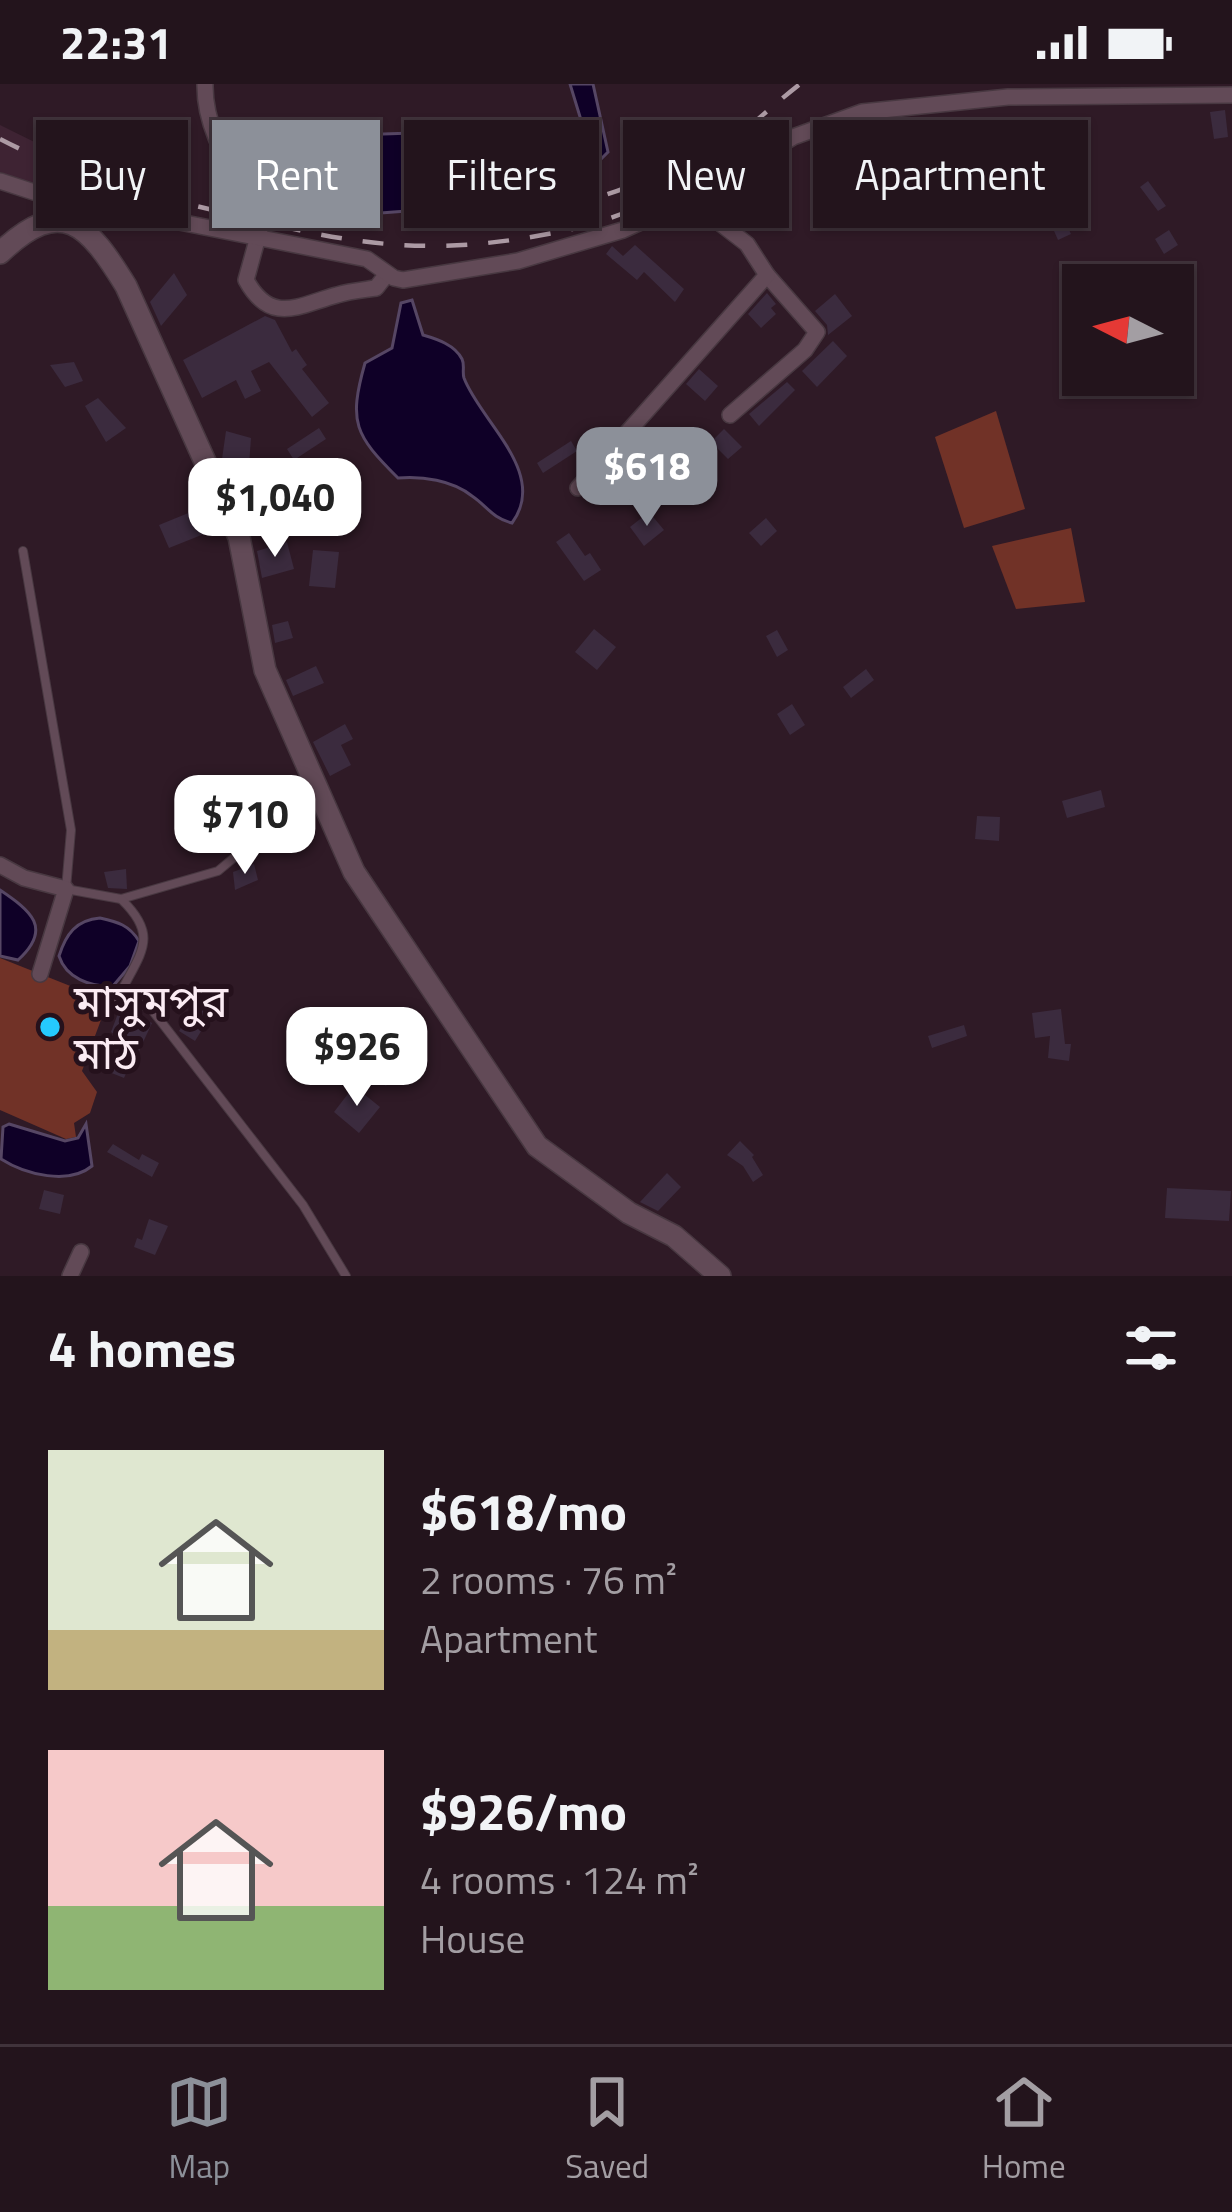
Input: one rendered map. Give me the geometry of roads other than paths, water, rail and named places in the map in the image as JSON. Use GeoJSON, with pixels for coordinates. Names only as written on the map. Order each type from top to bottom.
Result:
{"type":"FeatureCollection","features":[{"type":"Feature","properties":{"kind":"main road"},"geometry":{"type":"LineString","coordinates":[[0,253],[36,224]]}},
{"type":"Feature","properties":{"kind":"main road"},"geometry":{"type":"LineString","coordinates":[[87,228],[126,286],[239,537],[265,670],[354,872],[537,1146],[629,1213],[674,1236],[720,1276]]}},
{"type":"Feature","properties":{"kind":"street"},"geometry":{"type":"LineString","coordinates":[[205,84],[204,106],[224,159],[262,222],[245,280],[254,295],[285,311],[296,311],[344,292],[376,288],[387,274]]}},
{"type":"Feature","properties":{"kind":"street"},"geometry":{"type":"LineString","coordinates":[[789,139],[862,112],[1008,97],[1232,95]]}},
{"type":"Feature","properties":{"kind":"street"},"geometry":{"type":"LineString","coordinates":[[0,181],[36,192]]}},
{"type":"Feature","properties":{"kind":"street"},"geometry":{"type":"LineString","coordinates":[[179,228],[368,259],[403,280],[518,261],[624,228]]}},
{"type":"Feature","properties":{"kind":"street"},"geometry":{"type":"LineString","coordinates":[[726,228],[747,244],[817,332],[805,350],[730,415]]}},
{"type":"Feature","properties":{"kind":"street"},"geometry":{"type":"LineString","coordinates":[[578,488],[767,274]]}},
{"type":"Feature","properties":{"kind":"street"},"geometry":{"type":"LineString","coordinates":[[0,865],[24,878],[66,889],[40,974]]}},
{"type":"Feature","properties":{"kind":"street"},"geometry":{"type":"LineString","coordinates":[[70,1276],[81,1252]]}},
{"type":"Feature","properties":{"kind":"lane"},"geometry":{"type":"LineString","coordinates":[[22,551],[70,830],[66,889],[121,898],[218,871],[298,804]]}},
{"type":"Feature","properties":{"kind":"lane"},"geometry":{"type":"LineString","coordinates":[[108,1001],[120,994],[146,939],[142,923],[121,898]]}},
{"type":"Feature","properties":{"kind":"lane"},"geometry":{"type":"LineString","coordinates":[[120,994],[152,1010],[303,1205],[346,1276]]}},
{"type":"Feature","properties":{"kind":"railway"},"geometry":{"type":"LineString","coordinates":[[0,139],[106,182],[296,230],[369,242],[443,246],[525,238],[618,215],[677,185],[800,84]]}},
{"type":"Feature","properties":{"kind":"railway"},"geometry":{"type":"LineString","coordinates":[[380,227],[489,221],[575,204],[623,188]]}},
{"type":"Feature","properties":{"kind":"place","name":"মাসুমপুর মাঠ"},"geometry":{"type":"Point","coordinates":[50,1027]}}]}
